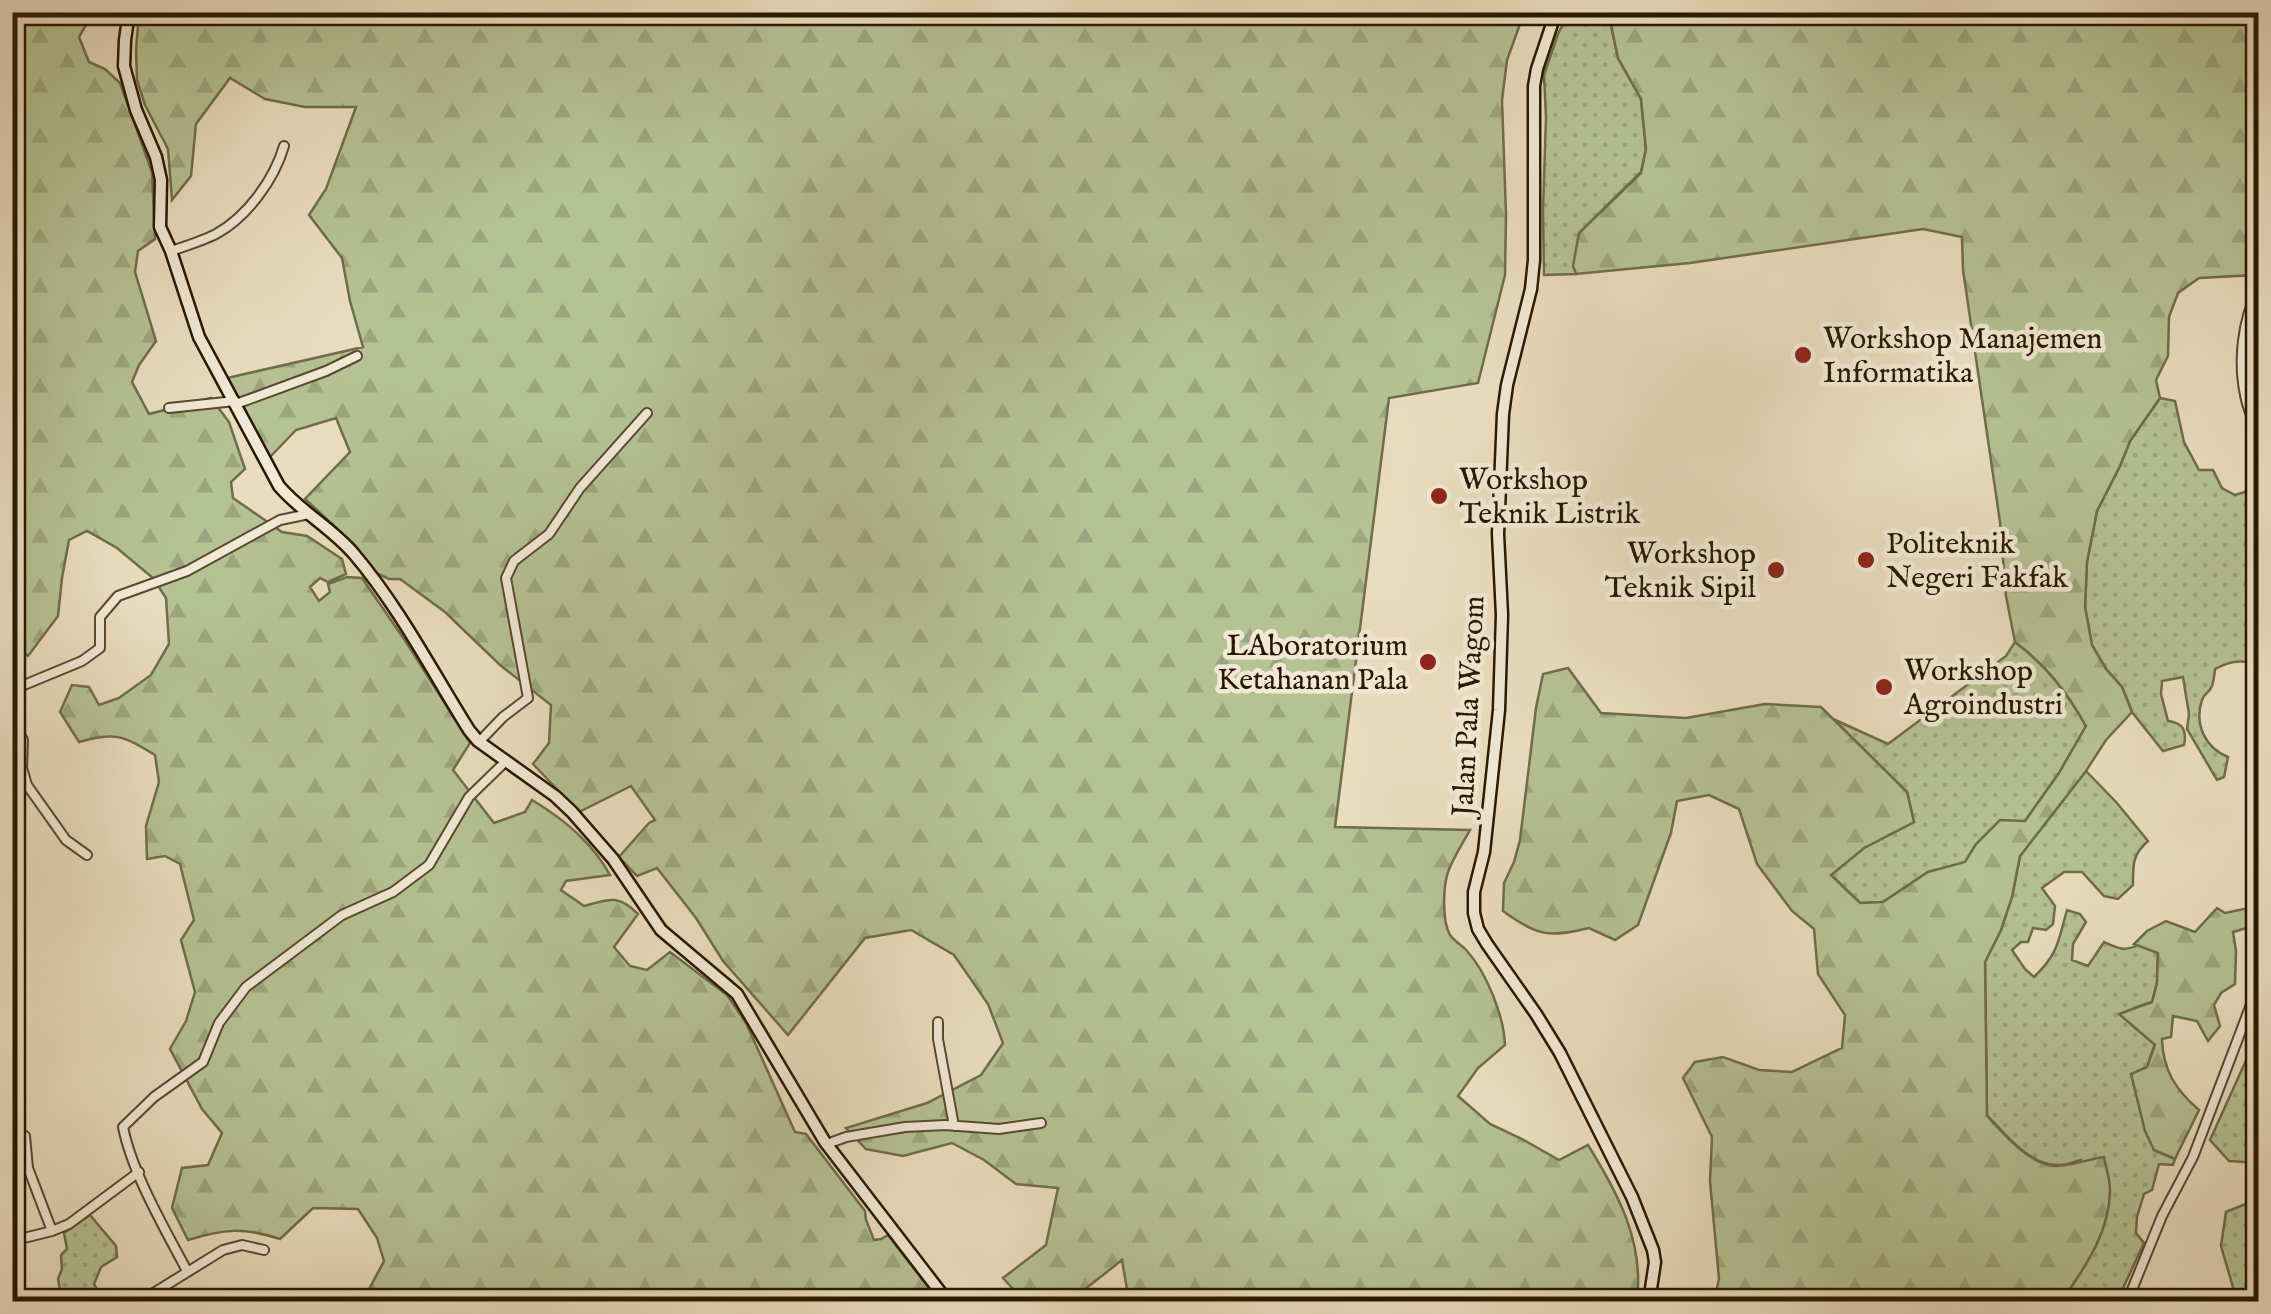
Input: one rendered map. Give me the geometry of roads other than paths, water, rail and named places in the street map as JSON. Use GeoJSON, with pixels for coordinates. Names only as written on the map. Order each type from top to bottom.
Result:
{"type":"FeatureCollection","features":[{"type":"Feature","properties":{"kind":"main road"},"geometry":{"type":"LineString","coordinates":[[129,12],[124,40],[127,80],[156,157],[161,180],[160,226],[199,337],[279,486],[343,542],[369,574],[478,742],[572,812],[613,858],[661,930],[737,994],[827,1144],[948,1302]]}},
{"type":"Feature","properties":{"kind":"main road","name":"Jalan Pala Wagom"},"geometry":{"type":"LineString","coordinates":[[1556,12],[1536,68],[1532,288],[1507,385],[1504,414],[1498,534],[1502,615],[1499,710],[1474,913],[1487,944],[1560,1053],[1632,1197],[1654,1250],[1649,1302]]}},
{"type":"Feature","properties":{"kind":"street"},"geometry":{"type":"LineString","coordinates":[[171,252],[232,223],[278,166],[284,146]]}},
{"type":"Feature","properties":{"kind":"street"},"geometry":{"type":"LineString","coordinates":[[2258,291],[2249,308],[2242,360],[2245,399],[2258,434]]}},
{"type":"Feature","properties":{"kind":"street"},"geometry":{"type":"LineString","coordinates":[[169,408],[235,403],[357,356]]}},
{"type":"Feature","properties":{"kind":"street"},"geometry":{"type":"LineString","coordinates":[[478,742],[528,698],[506,578],[514,561],[549,534],[580,488],[647,413]]}},
{"type":"Feature","properties":{"kind":"street"},"geometry":{"type":"LineString","coordinates":[[12,690],[82,661],[100,648],[100,616],[118,596],[187,571],[280,520],[309,514]]}},
{"type":"Feature","properties":{"kind":"street"},"geometry":{"type":"LineString","coordinates":[[12,720],[23,740],[22,768],[27,785],[66,840],[86,855]]}},
{"type":"Feature","properties":{"kind":"street"},"geometry":{"type":"LineString","coordinates":[[187,1271],[158,1216],[123,1127],[154,1097],[204,1062],[219,1024],[246,987],[342,916],[393,892],[429,865],[469,797],[505,762]]}},
{"type":"Feature","properties":{"kind":"street"},"geometry":{"type":"LineString","coordinates":[[2258,780],[2254,836],[2258,887]]}},
{"type":"Feature","properties":{"kind":"street"},"geometry":{"type":"LineString","coordinates":[[2127,1302],[2162,1216],[2193,1156],[2258,986]]}},
{"type":"Feature","properties":{"kind":"street"},"geometry":{"type":"LineString","coordinates":[[938,1022],[954,1126]]}},
{"type":"Feature","properties":{"kind":"street"},"geometry":{"type":"LineString","coordinates":[[827,1144],[906,1127],[999,1129],[1041,1123]]}},
{"type":"Feature","properties":{"kind":"street"},"geometry":{"type":"LineString","coordinates":[[25,1136],[28,1168],[52,1232]]}},
{"type":"Feature","properties":{"kind":"street"},"geometry":{"type":"LineString","coordinates":[[12,1241],[52,1232],[139,1172]]}},
{"type":"Feature","properties":{"kind":"street"},"geometry":{"type":"LineString","coordinates":[[139,1302],[216,1253],[242,1245],[264,1250]]}},
{"type":"Feature","properties":{"kind":"place","name":"Workshop Manajemen Informatika"},"geometry":{"type":"Point","coordinates":[1803,355]}},
{"type":"Feature","properties":{"kind":"place","name":"Workshop Teknik Listrik"},"geometry":{"type":"Point","coordinates":[1439,496]}},
{"type":"Feature","properties":{"kind":"place","name":"Politeknik Negeri Fakfak"},"geometry":{"type":"Point","coordinates":[1866,560]}},
{"type":"Feature","properties":{"kind":"place","name":"Workshop Teknik Sipil"},"geometry":{"type":"Point","coordinates":[1776,570]}},
{"type":"Feature","properties":{"kind":"place","name":"LAboratorium Ketahanan Pala"},"geometry":{"type":"Point","coordinates":[1428,662]}},
{"type":"Feature","properties":{"kind":"place","name":"Workshop Agroindustri"},"geometry":{"type":"Point","coordinates":[1884,687]}}]}
